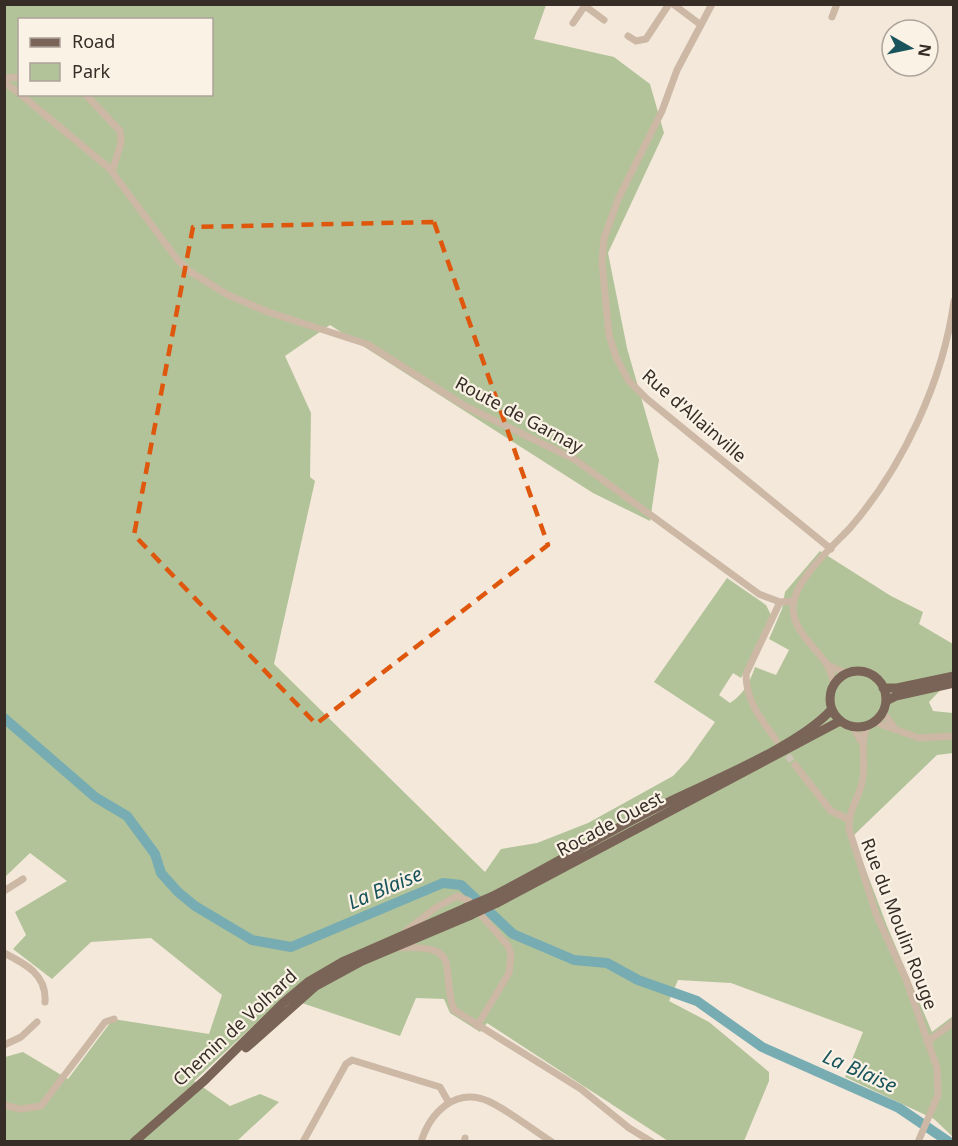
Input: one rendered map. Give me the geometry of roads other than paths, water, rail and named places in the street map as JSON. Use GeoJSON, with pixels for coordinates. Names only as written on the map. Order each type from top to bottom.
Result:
{"type":"FeatureCollection","features":[{"type":"Feature","properties":{"kind":"main road"},"geometry":{"type":"LineString","coordinates":[[865,672],[876,678],[883,688],[886,701],[883,712],[871,724],[853,727],[840,721],[831,709],[830,696],[834,684],[847,674],[865,672]]}},
{"type":"Feature","properties":{"kind":"main road"},"geometry":{"type":"LineString","coordinates":[[883,688],[954,676]]}},
{"type":"Feature","properties":{"kind":"main road"},"geometry":{"type":"LineString","coordinates":[[886,701],[896,696],[954,683]]}},
{"type":"Feature","properties":{"kind":"main road","name":"Rocade Ouest"},"geometry":{"type":"LineString","coordinates":[[494,900],[625,824],[779,747],[819,722],[831,709]]}},
{"type":"Feature","properties":{"kind":"main road","name":"Rocade Ouest"},"geometry":{"type":"LineString","coordinates":[[399,937],[494,900],[840,721]]}},
{"type":"Feature","properties":{"kind":"main road","name":"Rocade Ouest"},"geometry":{"type":"LineString","coordinates":[[392,949],[468,911]]}},
{"type":"Feature","properties":{"kind":"main road","name":"Chemin de Volhard"},"geometry":{"type":"LineString","coordinates":[[134,1142],[212,1074],[283,1003],[308,982],[344,961],[399,937]]}},
{"type":"Feature","properties":{"kind":"main road","name":"Chemin de Volhard"},"geometry":{"type":"LineString","coordinates":[[143,1142],[302,997],[338,974],[392,949]]}},
{"type":"Feature","properties":{"kind":"street"},"geometry":{"type":"LineString","coordinates":[[628,36],[636,41],[646,39],[671,4],[701,25]]}},
{"type":"Feature","properties":{"kind":"street","name":"Rue d'Allainville"},"geometry":{"type":"LineString","coordinates":[[712,4],[677,70],[662,111],[607,224],[602,261],[609,335],[616,357],[628,380],[647,399],[831,549]]}},
{"type":"Feature","properties":{"kind":"street"},"geometry":{"type":"LineString","coordinates":[[832,17],[837,4]]}},
{"type":"Feature","properties":{"kind":"street"},"geometry":{"type":"LineString","coordinates":[[573,23],[585,5],[604,20]]}},
{"type":"Feature","properties":{"kind":"street","name":"Route de Garnay"},"geometry":{"type":"LineString","coordinates":[[6,81],[18,92]]}},
{"type":"Feature","properties":{"kind":"street","name":"Route de Garnay"},"geometry":{"type":"LineString","coordinates":[[22,96],[112,172],[177,259],[189,271],[211,286],[248,305],[367,344],[465,406],[574,459],[759,594],[780,602],[794,601]]}},
{"type":"Feature","properties":{"kind":"street"},"geometry":{"type":"LineString","coordinates":[[87,96],[120,131],[121,143],[112,172]]}},
{"type":"Feature","properties":{"kind":"street"},"geometry":{"type":"LineString","coordinates":[[834,684],[828,665],[798,628],[794,601],[806,577],[864,512],[913,433],[934,378],[954,301]]}},
{"type":"Feature","properties":{"kind":"street"},"geometry":{"type":"LineString","coordinates":[[776,740],[754,710],[746,684],[747,674],[780,602]]}},
{"type":"Feature","properties":{"kind":"street"},"geometry":{"type":"LineString","coordinates":[[828,665],[847,674]]}},
{"type":"Feature","properties":{"kind":"street"},"geometry":{"type":"LineString","coordinates":[[883,712],[893,726],[903,734],[919,738],[954,736]]}},
{"type":"Feature","properties":{"kind":"street"},"geometry":{"type":"LineString","coordinates":[[871,724],[893,726]]}},
{"type":"Feature","properties":{"kind":"street","name":"Rue du Moulin Rouge"},"geometry":{"type":"LineString","coordinates":[[861,741],[871,724]]}},
{"type":"Feature","properties":{"kind":"street","name":"Rue du Moulin Rouge"},"geometry":{"type":"LineString","coordinates":[[853,727],[861,741],[864,772],[862,785],[848,819],[850,839],[871,900],[906,979],[936,1068],[939,1085],[938,1095],[918,1142]]}},
{"type":"Feature","properties":{"kind":"street","name":"Rue du Moulin Rouge"},"geometry":{"type":"LineString","coordinates":[[795,765],[831,811],[848,819]]}},
{"type":"Feature","properties":{"kind":"street"},"geometry":{"type":"LineString","coordinates":[[4,891],[23,879]]}},
{"type":"Feature","properties":{"kind":"street"},"geometry":{"type":"LineString","coordinates":[[399,937],[452,897],[465,898],[508,946],[511,954],[509,973],[477,1026]]}},
{"type":"Feature","properties":{"kind":"street"},"geometry":{"type":"LineString","coordinates":[[392,949],[419,947],[438,953],[447,964],[454,1010],[581,1089],[628,1128],[652,1142]]}},
{"type":"Feature","properties":{"kind":"street"},"geometry":{"type":"LineString","coordinates":[[4,953],[34,971],[46,991],[45,1002]]}},
{"type":"Feature","properties":{"kind":"street"},"geometry":{"type":"LineString","coordinates":[[4,1105],[20,1109],[41,1106],[105,1022],[114,1019]]}},
{"type":"Feature","properties":{"kind":"street"},"geometry":{"type":"LineString","coordinates":[[4,1045],[21,1037],[37,1022]]}},
{"type":"Feature","properties":{"kind":"street"},"geometry":{"type":"LineString","coordinates":[[927,1042],[954,1022]]}},
{"type":"Feature","properties":{"kind":"street"},"geometry":{"type":"LineString","coordinates":[[303,1142],[345,1064],[352,1060],[440,1087],[448,1103]]}},
{"type":"Feature","properties":{"kind":"street"},"geometry":{"type":"LineString","coordinates":[[421,1142],[433,1114],[448,1103],[464,1098],[481,1098],[552,1142]]}},
{"type":"Feature","properties":{"kind":"street"},"geometry":{"type":"LineString","coordinates":[[534,1142],[538,1133]]}},
{"type":"Feature","properties":{"kind":"waterway","name":"La Blaise"},"geometry":{"type":"LineString","coordinates":[[4,718],[95,797],[127,816],[155,854],[161,873],[178,892],[195,906],[252,940],[291,947],[443,883],[461,885],[513,934],[574,960],[607,963],[638,980],[697,1001],[762,1047],[899,1108],[949,1142]]}},
{"type":"Feature","properties":{"kind":"tunnel"},"geometry":{"type":"LineString","coordinates":[[781,747],[795,765]]}}]}
